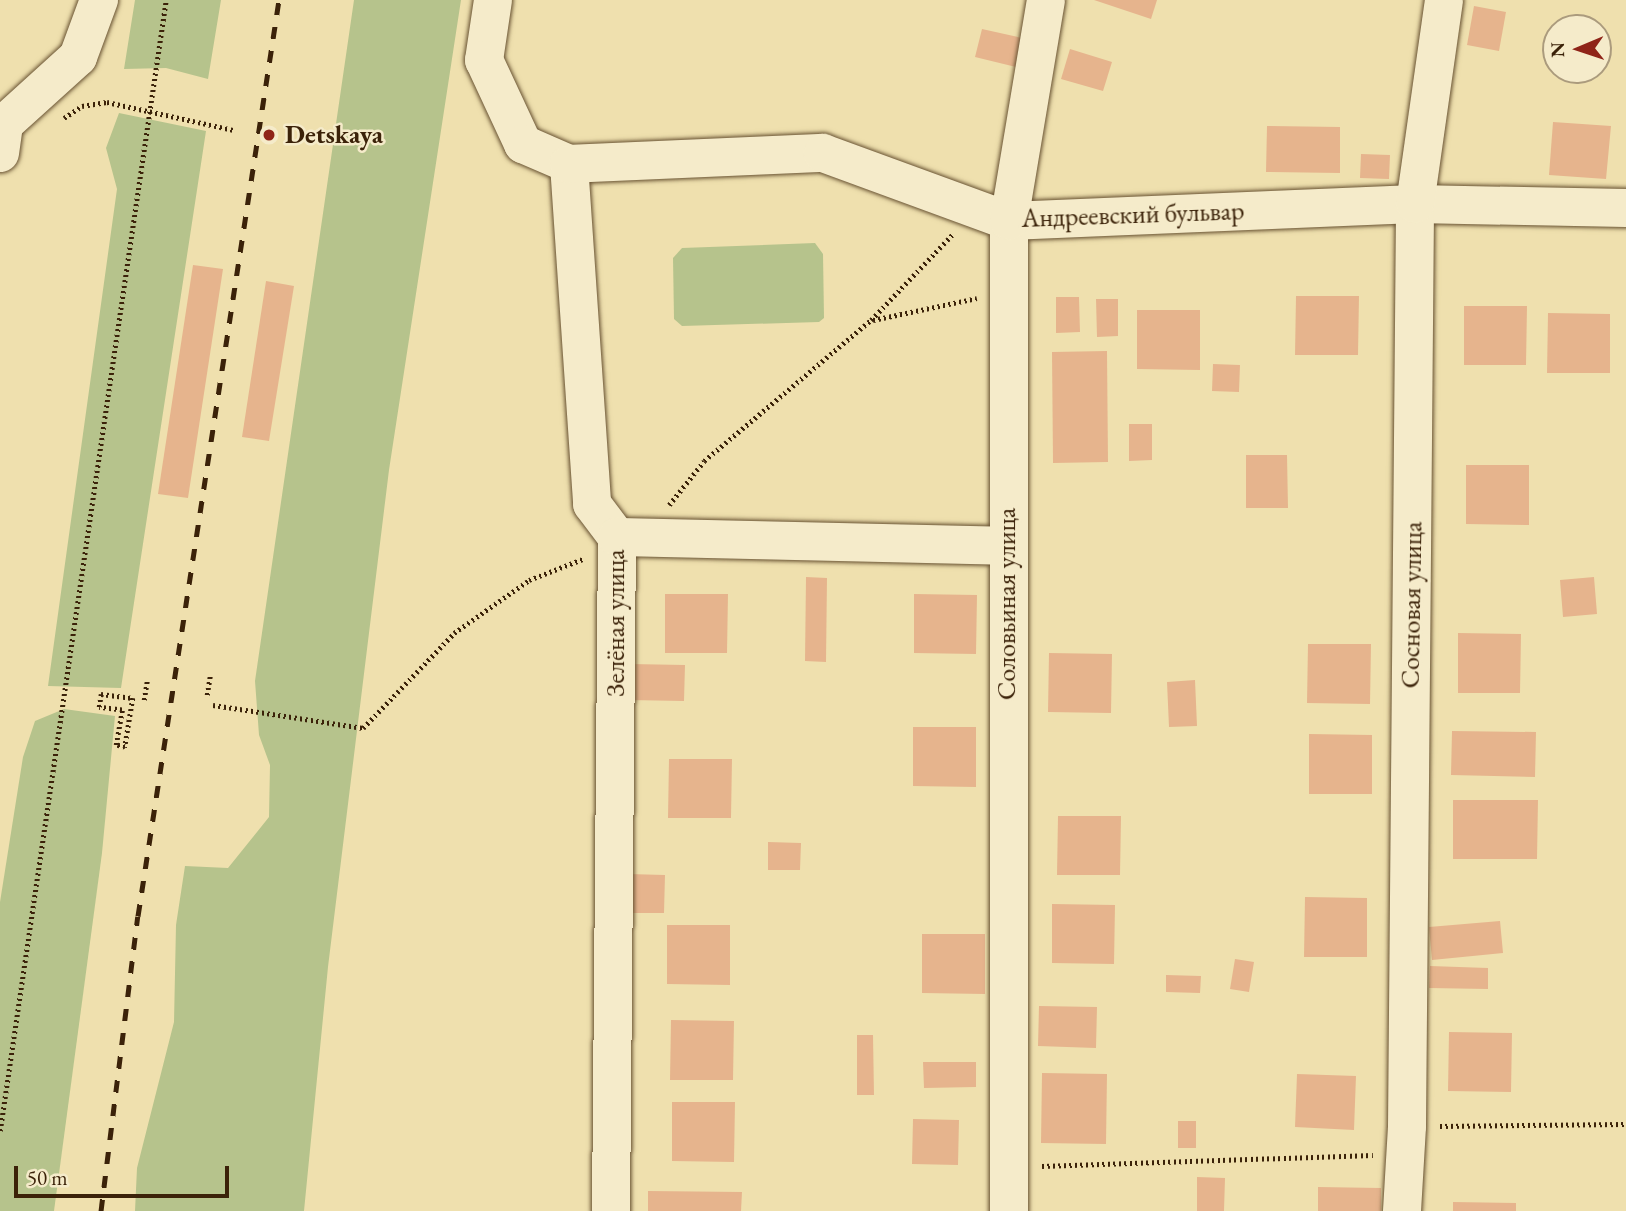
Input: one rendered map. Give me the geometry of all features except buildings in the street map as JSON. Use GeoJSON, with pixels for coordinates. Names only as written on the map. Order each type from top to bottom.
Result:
{"type":"FeatureCollection","features":[{"type":"Feature","properties":{"kind":"street"},"geometry":{"type":"LineString","coordinates":[[1,133],[78,57],[99,0]]}},
{"type":"Feature","properties":{"kind":"street"},"geometry":{"type":"LineString","coordinates":[[493,0],[484,60],[523,144],[569,164]]}},
{"type":"Feature","properties":{"kind":"street","name":"Соловьиная улица"},"geometry":{"type":"LineString","coordinates":[[1009,1211],[1006,546],[1009,292],[994,215],[1046,0]]}},
{"type":"Feature","properties":{"kind":"street","name":"Сосновая улица"},"geometry":{"type":"LineString","coordinates":[[1402,1211],[1415,204],[1444,0]]}},
{"type":"Feature","properties":{"kind":"street","name":"Андреевский бульвар"},"geometry":{"type":"LineString","coordinates":[[569,164],[823,153],[994,215],[1415,204],[1626,208]]}},
{"type":"Feature","properties":{"kind":"street","name":"Зелёная улица"},"geometry":{"type":"LineString","coordinates":[[569,164],[592,504],[617,537],[611,1211]]}},
{"type":"Feature","properties":{"kind":"street"},"geometry":{"type":"LineString","coordinates":[[617,537],[1006,546]]}},
{"type":"Feature","properties":{"kind":"path"},"geometry":{"type":"LineString","coordinates":[[0,1131],[147,110],[166,0]]}},
{"type":"Feature","properties":{"kind":"path"},"geometry":{"type":"LineString","coordinates":[[63,118],[82,106],[107,102],[233,130]]}},
{"type":"Feature","properties":{"kind":"path"},"geometry":{"type":"LineString","coordinates":[[662,513],[705,461],[994,215]]}},
{"type":"Feature","properties":{"kind":"path"},"geometry":{"type":"LineString","coordinates":[[871,320],[1009,292]]}},
{"type":"Feature","properties":{"kind":"path"},"geometry":{"type":"LineString","coordinates":[[213,705],[363,728],[454,633],[529,580],[582,560],[617,537]]}},
{"type":"Feature","properties":{"kind":"path"},"geometry":{"type":"LineString","coordinates":[[206,695],[210,675]]}},
{"type":"Feature","properties":{"kind":"path"},"geometry":{"type":"LineString","coordinates":[[144,700],[147,681]]}},
{"type":"Feature","properties":{"kind":"path"},"geometry":{"type":"LineString","coordinates":[[101,694],[133,698],[125,747],[116,746],[121,710],[99,707],[101,694]]}},
{"type":"Feature","properties":{"kind":"path"},"geometry":{"type":"LineString","coordinates":[[1010,1168],[1626,1124]]}},
{"type":"Feature","properties":{"kind":"green space"},"geometry":{"type":"Polygon","coordinates":[[[135,0],[221,0],[208,79],[166,68],[124,69],[135,0]]]}},
{"type":"Feature","properties":{"kind":"green space"},"geometry":{"type":"Polygon","coordinates":[[[354,0],[461,0],[389,470],[328,967],[304,1211],[135,1211],[137,1168],[174,1022],[176,925],[185,866],[228,868],[269,817],[270,765],[259,735],[255,681],[354,0]]]}},
{"type":"Feature","properties":{"kind":"green space"},"geometry":{"type":"Polygon","coordinates":[[[119,113],[206,131],[121,688],[48,686],[117,189],[106,148],[119,113]]]}},
{"type":"Feature","properties":{"kind":"green space"},"geometry":{"type":"Polygon","coordinates":[[[815,243],[823,254],[824,318],[819,322],[682,326],[674,319],[673,258],[682,248],[815,243]]]}},
{"type":"Feature","properties":{"kind":"green space"},"geometry":{"type":"Polygon","coordinates":[[[64,709],[115,716],[102,853],[54,1211],[0,1211],[0,902],[23,757],[35,721],[64,709]]]}},
{"type":"Feature","properties":{"kind":"railway"},"geometry":{"type":"LineString","coordinates":[[101,1211],[138,916],[279,0]]}},
{"type":"Feature","properties":{"kind":"place","name":"Detskaya"},"geometry":{"type":"Point","coordinates":[269,135]}}]}
